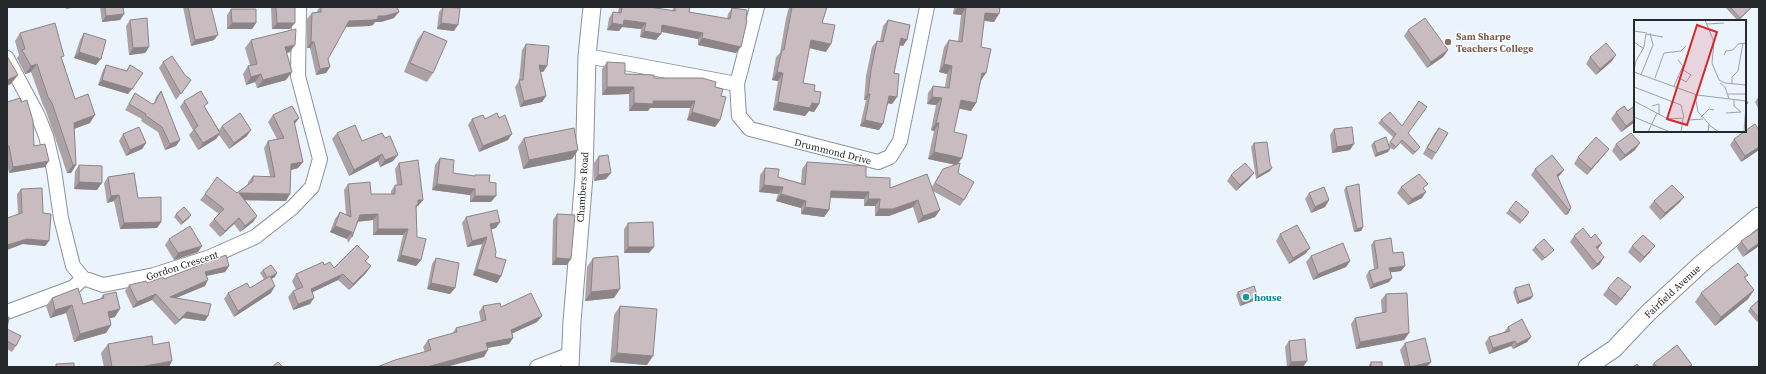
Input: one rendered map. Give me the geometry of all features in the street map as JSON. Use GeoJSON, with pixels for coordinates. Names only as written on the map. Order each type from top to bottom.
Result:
{"type":"FeatureCollection","features":[{"type":"Feature","properties":{"kind":"street","name":"Gordon Crescent"},"geometry":{"type":"LineString","coordinates":[[83,278],[103,285],[154,275],[210,257],[255,237],[292,208],[312,187],[320,159],[298,76],[299,7]]}},
{"type":"Feature","properties":{"kind":"street","name":"Chambers Road"},"geometry":{"type":"LineString","coordinates":[[570,360],[584,176],[586,56],[592,7]]}},
{"type":"Feature","properties":{"kind":"street","name":"Drummond Drive"},"geometry":{"type":"LineString","coordinates":[[757,7],[737,84],[739,116],[750,129],[878,162],[890,157],[900,141],[927,7]]}},
{"type":"Feature","properties":{"kind":"street"},"geometry":{"type":"LineString","coordinates":[[586,56],[737,84]]}},
{"type":"Feature","properties":{"kind":"street"},"geometry":{"type":"LineString","coordinates":[[7,58],[38,116],[46,136],[54,170],[61,218],[73,266],[83,278],[74,287],[7,312]]}},
{"type":"Feature","properties":{"kind":"street","name":"Fairfield Avenue"},"geometry":{"type":"LineString","coordinates":[[1587,367],[1614,349],[1648,313],[1701,264],[1759,216]]}},
{"type":"Feature","properties":{"kind":"street"},"geometry":{"type":"LineString","coordinates":[[537,367],[570,360]]}},
{"type":"Feature","properties":{"kind":"building"},"geometry":{"type":"Polygon","coordinates":[[[105,7],[123,7],[124,14],[106,16],[105,7]]]}},
{"type":"Feature","properties":{"kind":"building"},"geometry":{"type":"Polygon","coordinates":[[[188,7],[211,7],[218,35],[195,40],[188,7]]]}},
{"type":"Feature","properties":{"kind":"building"},"geometry":{"type":"Polygon","coordinates":[[[276,7],[295,7],[295,23],[277,23],[276,7]]]}},
{"type":"Feature","properties":{"kind":"building"},"geometry":{"type":"Polygon","coordinates":[[[321,7],[397,7],[399,12],[385,16],[378,16],[378,19],[373,20],[349,21],[328,59],[330,67],[320,69],[314,42],[311,42],[312,13],[321,12],[321,7]]]}},
{"type":"Feature","properties":{"kind":"building"},"geometry":{"type":"Polygon","coordinates":[[[443,7],[460,8],[458,25],[441,23],[443,7]]]}},
{"type":"Feature","properties":{"kind":"building"},"geometry":{"type":"Polygon","coordinates":[[[622,7],[650,7],[675,11],[675,7],[690,7],[689,12],[730,19],[732,8],[747,10],[747,21],[741,47],[702,38],[703,33],[662,25],[661,34],[644,31],[646,23],[624,20],[623,25],[612,23],[613,12],[621,13],[622,7]]]}},
{"type":"Feature","properties":{"kind":"building"},"geometry":{"type":"Polygon","coordinates":[[[792,7],[827,7],[822,23],[835,25],[831,44],[811,40],[803,83],[815,85],[814,91],[821,92],[819,104],[812,103],[810,108],[778,102],[783,73],[777,72],[782,50],[784,50],[792,7]]]}},
{"type":"Feature","properties":{"kind":"building"},"geometry":{"type":"Polygon","coordinates":[[[962,7],[1000,7],[999,14],[985,13],[981,47],[991,49],[986,73],[982,73],[976,103],[961,100],[954,132],[967,135],[962,158],[934,152],[939,123],[936,123],[942,98],[932,97],[933,86],[949,88],[952,66],[944,64],[949,40],[962,42],[966,8],[962,7]]]}},
{"type":"Feature","properties":{"kind":"building"},"geometry":{"type":"Polygon","coordinates":[[[1730,7],[1752,7],[1740,18],[1730,7]]]}},
{"type":"Feature","properties":{"kind":"building"},"geometry":{"type":"Polygon","coordinates":[[[231,9],[256,9],[256,23],[232,23],[231,9]]]}},
{"type":"Feature","properties":{"kind":"building"},"geometry":{"type":"Polygon","coordinates":[[[147,18],[149,47],[133,48],[130,20],[147,18]]]}},
{"type":"Feature","properties":{"kind":"building"},"geometry":{"type":"Polygon","coordinates":[[[1425,18],[1448,50],[1431,62],[1408,30],[1425,18]]]}},
{"type":"Feature","properties":{"kind":"building"},"geometry":{"type":"Polygon","coordinates":[[[888,20],[910,25],[907,40],[901,38],[894,73],[899,74],[897,97],[889,96],[883,124],[865,120],[870,94],[868,94],[871,70],[877,41],[883,42],[888,20]]]}},
{"type":"Feature","properties":{"kind":"building"},"geometry":{"type":"Polygon","coordinates":[[[55,23],[64,56],[61,57],[75,99],[88,94],[95,115],[74,123],[76,165],[73,165],[37,64],[31,66],[22,50],[25,49],[20,33],[55,23]]]}},
{"type":"Feature","properties":{"kind":"building"},"geometry":{"type":"Polygon","coordinates":[[[296,29],[295,45],[285,47],[292,72],[263,80],[261,74],[251,77],[248,66],[257,64],[251,40],[296,29]]]}},
{"type":"Feature","properties":{"kind":"building"},"geometry":{"type":"Polygon","coordinates":[[[424,31],[447,41],[433,73],[410,63],[424,31]]]}},
{"type":"Feature","properties":{"kind":"building"},"geometry":{"type":"Polygon","coordinates":[[[84,33],[106,40],[101,59],[79,52],[84,33]]]}},
{"type":"Feature","properties":{"kind":"building"},"geometry":{"type":"Polygon","coordinates":[[[1606,43],[1616,55],[1600,69],[1590,57],[1606,43]]]}},
{"type":"Feature","properties":{"kind":"building"},"geometry":{"type":"Polygon","coordinates":[[[526,44],[549,46],[547,66],[539,65],[546,96],[524,101],[519,80],[523,80],[526,44]]]}},
{"type":"Feature","properties":{"kind":"building"},"geometry":{"type":"Polygon","coordinates":[[[7,56],[18,75],[7,80],[7,56]]]}},
{"type":"Feature","properties":{"kind":"building"},"geometry":{"type":"Polygon","coordinates":[[[172,56],[185,75],[191,80],[181,94],[163,62],[172,56]]]}},
{"type":"Feature","properties":{"kind":"building"},"geometry":{"type":"Polygon","coordinates":[[[607,62],[625,63],[625,74],[654,75],[654,78],[702,78],[716,82],[715,87],[723,89],[721,96],[726,97],[720,120],[692,112],[695,101],[653,101],[653,104],[634,103],[634,87],[607,87],[607,62]]]}},
{"type":"Feature","properties":{"kind":"building"},"geometry":{"type":"Polygon","coordinates":[[[106,65],[127,71],[130,65],[143,73],[132,89],[102,80],[106,65]]]}},
{"type":"Feature","properties":{"kind":"building"},"geometry":{"type":"Polygon","coordinates":[[[161,91],[180,140],[170,144],[162,127],[145,115],[146,114],[129,104],[135,93],[152,104],[155,103],[161,91]]]}},
{"type":"Feature","properties":{"kind":"building"},"geometry":{"type":"Polygon","coordinates":[[[201,91],[208,103],[204,106],[220,133],[203,143],[194,129],[198,126],[184,101],[201,91]]]}},
{"type":"Feature","properties":{"kind":"building"},"geometry":{"type":"Polygon","coordinates":[[[20,98],[21,102],[27,100],[33,121],[34,146],[45,144],[49,161],[13,167],[9,146],[7,146],[7,102],[20,98]]]}},
{"type":"Feature","properties":{"kind":"building"},"geometry":{"type":"Polygon","coordinates":[[[1419,101],[1427,107],[1408,133],[1420,147],[1415,152],[1402,140],[1396,147],[1390,142],[1396,134],[1381,120],[1390,112],[1402,126],[1419,101]]]}},
{"type":"Feature","properties":{"kind":"building"},"geometry":{"type":"Polygon","coordinates":[[[292,106],[299,118],[294,121],[303,162],[291,164],[290,194],[239,193],[257,216],[245,226],[239,218],[225,231],[214,219],[224,209],[205,194],[217,177],[237,193],[253,181],[253,176],[275,177],[268,141],[284,138],[273,115],[292,106]]]}},
{"type":"Feature","properties":{"kind":"building"},"geometry":{"type":"Polygon","coordinates":[[[1624,106],[1628,111],[1634,106],[1634,120],[1626,126],[1616,112],[1624,106]]]}},
{"type":"Feature","properties":{"kind":"building"},"geometry":{"type":"Polygon","coordinates":[[[240,113],[251,130],[234,143],[222,126],[240,113]]]}},
{"type":"Feature","properties":{"kind":"building"},"geometry":{"type":"Polygon","coordinates":[[[497,113],[499,118],[505,115],[512,134],[483,146],[472,119],[483,115],[485,119],[497,113]]]}},
{"type":"Feature","properties":{"kind":"building"},"geometry":{"type":"Polygon","coordinates":[[[1755,124],[1759,130],[1759,147],[1745,156],[1734,139],[1746,132],[1755,124]]]}},
{"type":"Feature","properties":{"kind":"building"},"geometry":{"type":"Polygon","coordinates":[[[355,125],[362,141],[382,133],[385,138],[390,136],[398,155],[385,160],[382,154],[354,170],[337,133],[355,125]]]}},
{"type":"Feature","properties":{"kind":"building"},"geometry":{"type":"Polygon","coordinates":[[[139,127],[146,143],[130,150],[123,134],[139,127]]]}},
{"type":"Feature","properties":{"kind":"building"},"geometry":{"type":"Polygon","coordinates":[[[1352,127],[1354,144],[1337,147],[1334,129],[1352,127]]]}},
{"type":"Feature","properties":{"kind":"building"},"geometry":{"type":"Polygon","coordinates":[[[574,128],[578,150],[529,160],[524,138],[574,128]]]}},
{"type":"Feature","properties":{"kind":"building"},"geometry":{"type":"Polygon","coordinates":[[[1439,128],[1448,133],[1436,153],[1427,148],[1439,128]]]}},
{"type":"Feature","properties":{"kind":"building"},"geometry":{"type":"Polygon","coordinates":[[[1631,133],[1640,143],[1625,155],[1616,144],[1631,133]]]}},
{"type":"Feature","properties":{"kind":"building"},"geometry":{"type":"Polygon","coordinates":[[[1386,137],[1390,149],[1377,153],[1374,142],[1386,137]]]}},
{"type":"Feature","properties":{"kind":"building"},"geometry":{"type":"Polygon","coordinates":[[[1596,137],[1609,149],[1591,169],[1578,157],[1596,137]]]}},
{"type":"Feature","properties":{"kind":"building"},"geometry":{"type":"Polygon","coordinates":[[[1267,142],[1270,164],[1272,168],[1258,176],[1254,143],[1267,142]]]}},
{"type":"Feature","properties":{"kind":"building"},"geometry":{"type":"Polygon","coordinates":[[[608,155],[611,173],[598,175],[599,156],[608,155]]]}},
{"type":"Feature","properties":{"kind":"building"},"geometry":{"type":"Polygon","coordinates":[[[1552,155],[1564,170],[1557,175],[1571,208],[1569,210],[1535,169],[1552,155]]]}},
{"type":"Feature","properties":{"kind":"building"},"geometry":{"type":"Polygon","coordinates":[[[440,158],[454,160],[453,173],[475,176],[490,175],[489,182],[496,183],[496,196],[475,196],[475,189],[437,184],[440,158]]]}},
{"type":"Feature","properties":{"kind":"building"},"geometry":{"type":"Polygon","coordinates":[[[418,160],[423,200],[418,200],[418,205],[416,205],[417,237],[426,239],[421,260],[401,255],[408,229],[378,229],[378,214],[360,215],[352,237],[352,232],[335,226],[340,212],[351,217],[348,184],[370,182],[371,194],[395,194],[395,185],[402,185],[399,163],[418,160]]]}},
{"type":"Feature","properties":{"kind":"building"},"geometry":{"type":"Polygon","coordinates":[[[807,162],[866,166],[866,177],[890,178],[890,188],[927,174],[940,210],[923,216],[918,200],[893,209],[879,209],[880,199],[868,199],[869,192],[831,191],[829,210],[805,207],[806,201],[781,194],[783,187],[764,185],[765,168],[779,169],[778,177],[805,185],[807,162]]]}},
{"type":"Feature","properties":{"kind":"building"},"geometry":{"type":"Polygon","coordinates":[[[960,163],[958,173],[974,182],[964,200],[935,183],[943,169],[960,163]]]}},
{"type":"Feature","properties":{"kind":"building"},"geometry":{"type":"Polygon","coordinates":[[[1245,163],[1254,173],[1240,185],[1231,175],[1245,163]]]}},
{"type":"Feature","properties":{"kind":"building"},"geometry":{"type":"Polygon","coordinates":[[[79,165],[102,166],[102,183],[79,182],[79,165]]]}},
{"type":"Feature","properties":{"kind":"building"},"geometry":{"type":"Polygon","coordinates":[[[134,173],[138,198],[161,197],[161,222],[124,223],[119,195],[111,196],[108,177],[134,173]]]}},
{"type":"Feature","properties":{"kind":"building"},"geometry":{"type":"Polygon","coordinates":[[[1419,174],[1428,184],[1423,188],[1426,192],[1412,199],[1401,187],[1419,174]]]}},
{"type":"Feature","properties":{"kind":"building"},"geometry":{"type":"Polygon","coordinates":[[[1359,184],[1363,227],[1357,229],[1346,187],[1359,184]]]}},
{"type":"Feature","properties":{"kind":"building"},"geometry":{"type":"Polygon","coordinates":[[[1672,185],[1684,197],[1665,213],[1654,201],[1672,185]]]}},
{"type":"Feature","properties":{"kind":"building"},"geometry":{"type":"Polygon","coordinates":[[[1324,187],[1329,200],[1315,207],[1309,193],[1324,187]]]}},
{"type":"Feature","properties":{"kind":"building"},"geometry":{"type":"Polygon","coordinates":[[[42,188],[43,213],[51,214],[49,241],[27,239],[7,245],[7,218],[22,213],[21,189],[42,188]]]}},
{"type":"Feature","properties":{"kind":"building"},"geometry":{"type":"Polygon","coordinates":[[[1516,201],[1529,212],[1522,221],[1509,210],[1516,201]]]}},
{"type":"Feature","properties":{"kind":"building"},"geometry":{"type":"Polygon","coordinates":[[[184,207],[191,215],[183,222],[176,214],[184,207]]]}},
{"type":"Feature","properties":{"kind":"building"},"geometry":{"type":"Polygon","coordinates":[[[497,210],[500,222],[490,224],[496,252],[495,257],[506,260],[501,276],[477,269],[487,237],[472,241],[466,217],[497,210]]]}},
{"type":"Feature","properties":{"kind":"building"},"geometry":{"type":"Polygon","coordinates":[[[557,214],[575,215],[571,259],[556,258],[557,214]]]}},
{"type":"Feature","properties":{"kind":"building"},"geometry":{"type":"Polygon","coordinates":[[[653,222],[654,247],[628,247],[628,223],[653,222]]]}},
{"type":"Feature","properties":{"kind":"building"},"geometry":{"type":"Polygon","coordinates":[[[1297,225],[1310,248],[1293,258],[1280,234],[1297,225]]]}},
{"type":"Feature","properties":{"kind":"building"},"geometry":{"type":"Polygon","coordinates":[[[190,226],[202,246],[178,253],[169,239],[190,226]]]}},
{"type":"Feature","properties":{"kind":"building"},"geometry":{"type":"Polygon","coordinates":[[[1583,228],[1591,238],[1595,234],[1602,243],[1596,247],[1604,257],[1597,264],[1574,236],[1583,228]]]}},
{"type":"Feature","properties":{"kind":"building"},"geometry":{"type":"Polygon","coordinates":[[[1759,229],[1759,243],[1748,251],[1741,241],[1759,229]]]}},
{"type":"Feature","properties":{"kind":"building"},"geometry":{"type":"Polygon","coordinates":[[[1643,235],[1655,246],[1644,257],[1632,246],[1643,235]]]}},
{"type":"Feature","properties":{"kind":"building"},"geometry":{"type":"Polygon","coordinates":[[[1391,238],[1393,253],[1403,252],[1405,266],[1389,268],[1392,278],[1373,284],[1369,271],[1378,268],[1374,241],[1391,238]]]}},
{"type":"Feature","properties":{"kind":"building"},"geometry":{"type":"Polygon","coordinates":[[[1544,239],[1554,250],[1545,258],[1535,247],[1544,239]]]}},
{"type":"Feature","properties":{"kind":"building"},"geometry":{"type":"Polygon","coordinates":[[[1343,243],[1350,261],[1318,274],[1311,256],[1343,243]]]}},
{"type":"Feature","properties":{"kind":"building"},"geometry":{"type":"Polygon","coordinates":[[[357,245],[369,257],[365,261],[371,266],[353,284],[343,274],[311,289],[314,298],[298,304],[293,291],[303,287],[296,274],[323,262],[324,265],[330,262],[334,268],[357,245]]]}},
{"type":"Feature","properties":{"kind":"building"},"geometry":{"type":"Polygon","coordinates":[[[226,255],[229,266],[205,272],[208,280],[170,297],[211,304],[208,316],[187,312],[179,320],[156,294],[137,302],[129,285],[146,281],[147,283],[163,277],[164,279],[226,255]]]}},
{"type":"Feature","properties":{"kind":"building"},"geometry":{"type":"Polygon","coordinates":[[[618,256],[620,289],[591,292],[593,258],[618,256]]]}},
{"type":"Feature","properties":{"kind":"building"},"geometry":{"type":"Polygon","coordinates":[[[436,258],[459,263],[455,288],[431,283],[436,258]]]}},
{"type":"Feature","properties":{"kind":"building"},"geometry":{"type":"Polygon","coordinates":[[[1738,263],[1748,275],[1744,277],[1754,290],[1721,317],[1701,293],[1738,263]]]}},
{"type":"Feature","properties":{"kind":"building"},"geometry":{"type":"Polygon","coordinates":[[[271,265],[277,273],[267,278],[263,270],[271,265]]]}},
{"type":"Feature","properties":{"kind":"building"},"geometry":{"type":"Polygon","coordinates":[[[270,276],[275,286],[238,311],[228,293],[247,283],[250,288],[270,276]]]}},
{"type":"Feature","properties":{"kind":"building"},"geometry":{"type":"Polygon","coordinates":[[[1618,277],[1631,287],[1621,299],[1608,288],[1618,277]]]}},
{"type":"Feature","properties":{"kind":"building"},"geometry":{"type":"Polygon","coordinates":[[[1529,284],[1533,296],[1519,301],[1515,288],[1529,284]]]}},
{"type":"Feature","properties":{"kind":"building","name":"house"},"geometry":{"type":"Polygon","coordinates":[[[1254,286],[1258,297],[1242,303],[1238,292],[1254,286]]]}},
{"type":"Feature","properties":{"kind":"building"},"geometry":{"type":"Polygon","coordinates":[[[78,288],[83,304],[104,298],[103,295],[116,292],[120,309],[108,312],[111,325],[80,334],[72,305],[55,310],[52,298],[78,288]]]}},
{"type":"Feature","properties":{"kind":"building"},"geometry":{"type":"Polygon","coordinates":[[[531,293],[542,316],[511,330],[513,338],[486,343],[488,350],[427,367],[377,367],[395,360],[431,350],[428,340],[457,332],[456,328],[486,320],[483,306],[500,303],[501,307],[531,293]]]}},
{"type":"Feature","properties":{"kind":"building"},"geometry":{"type":"Polygon","coordinates":[[[1407,293],[1409,333],[1360,342],[1355,318],[1386,312],[1386,294],[1407,293]]]}},
{"type":"Feature","properties":{"kind":"building"},"geometry":{"type":"Polygon","coordinates":[[[1759,300],[1759,318],[1750,308],[1759,300]]]}},
{"type":"Feature","properties":{"kind":"building"},"geometry":{"type":"Polygon","coordinates":[[[620,306],[657,309],[653,356],[617,353],[620,306]]]}},
{"type":"Feature","properties":{"kind":"building"},"geometry":{"type":"Polygon","coordinates":[[[7,317],[9,317],[7,329],[7,317]]]}},
{"type":"Feature","properties":{"kind":"building"},"geometry":{"type":"Polygon","coordinates":[[[1522,319],[1531,337],[1517,344],[1515,341],[1493,348],[1489,337],[1510,331],[1508,327],[1522,319]]]}},
{"type":"Feature","properties":{"kind":"building"},"geometry":{"type":"Polygon","coordinates":[[[7,329],[21,336],[16,346],[7,341],[7,329]]]}},
{"type":"Feature","properties":{"kind":"building"},"geometry":{"type":"Polygon","coordinates":[[[152,336],[153,345],[169,342],[172,361],[140,367],[112,367],[108,344],[152,336]]]}},
{"type":"Feature","properties":{"kind":"building"},"geometry":{"type":"Polygon","coordinates":[[[1425,338],[1431,362],[1410,367],[1405,343],[1425,338]]]}},
{"type":"Feature","properties":{"kind":"building"},"geometry":{"type":"Polygon","coordinates":[[[1305,339],[1307,361],[1291,362],[1289,341],[1305,339]]]}},
{"type":"Feature","properties":{"kind":"building"},"geometry":{"type":"Polygon","coordinates":[[[1677,345],[1692,365],[1688,367],[1657,367],[1654,363],[1677,345]]]}},
{"type":"Feature","properties":{"kind":"building"},"geometry":{"type":"Polygon","coordinates":[[[278,362],[283,367],[272,367],[278,362]]]}},
{"type":"Feature","properties":{"kind":"building"},"geometry":{"type":"Polygon","coordinates":[[[1371,362],[1382,362],[1382,367],[1371,367],[1371,362]]]}},
{"type":"Feature","properties":{"kind":"building"},"geometry":{"type":"Polygon","coordinates":[[[74,363],[74,367],[56,367],[56,364],[74,363]]]}},
{"type":"Feature","properties":{"kind":"place","name":"Sam Sharpe Teachers College"},"geometry":{"type":"Point","coordinates":[1448,42]}},
{"type":"Feature","properties":{"kind":"place","name":"house"},"geometry":{"type":"Point","coordinates":[1246,297]}}]}
